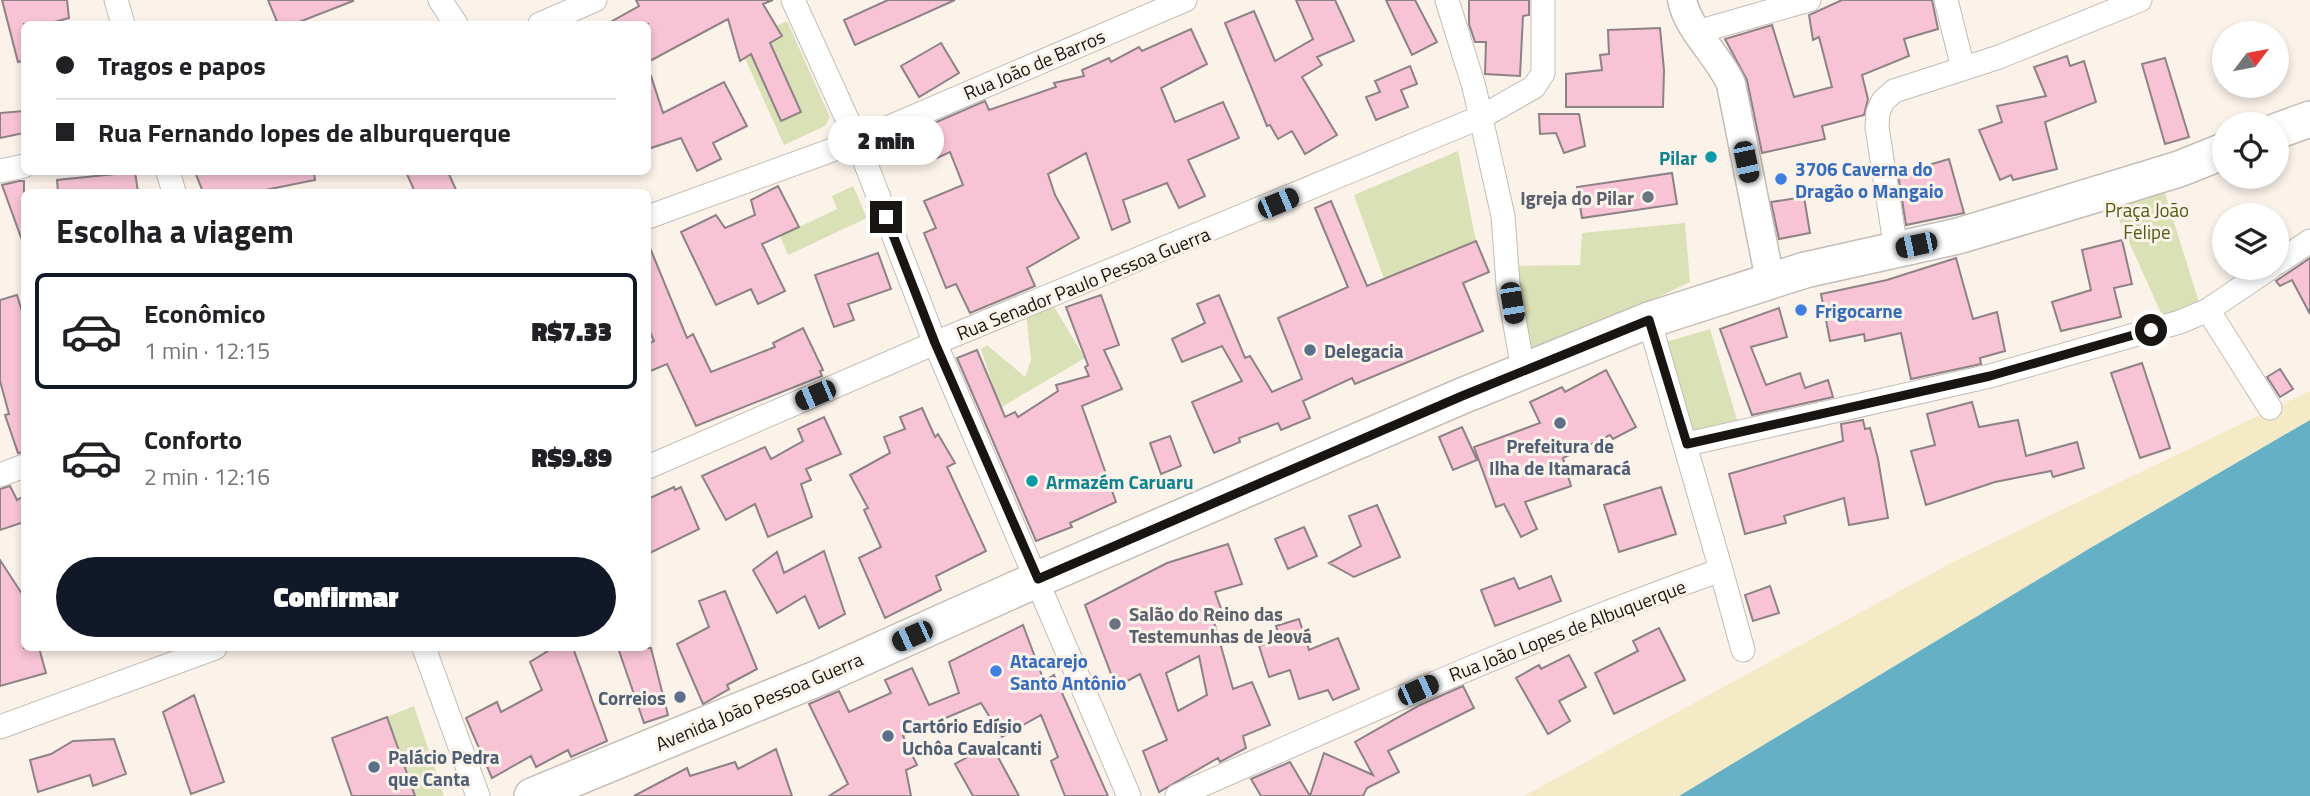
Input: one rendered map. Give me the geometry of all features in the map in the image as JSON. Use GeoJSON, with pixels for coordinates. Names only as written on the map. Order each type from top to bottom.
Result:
{"type":"FeatureCollection","features":[{"type":"Feature","properties":{"kind":"main road"},"geometry":{"type":"LineString","coordinates":[[2289,127],[2310,119]]}},
{"type":"Feature","properties":{"kind":"main road","name":"Avenida João Pessoa Guerra"},"geometry":{"type":"LineString","coordinates":[[532,796],[818,678],[1038,579],[1523,370],[1649,320],[1770,280],[2035,214],[2179,169],[2212,156]]}},
{"type":"Feature","properties":{"kind":"street"},"geometry":{"type":"LineString","coordinates":[[116,0],[122,21]]}},
{"type":"Feature","properties":{"kind":"street"},"geometry":{"type":"LineString","coordinates":[[440,0],[454,21]]}},
{"type":"Feature","properties":{"kind":"street"},"geometry":{"type":"LineString","coordinates":[[547,21],[595,0]]}},
{"type":"Feature","properties":{"kind":"street"},"geometry":{"type":"LineString","coordinates":[[793,0],[857,141],[935,343],[1129,796]]}},
{"type":"Feature","properties":{"kind":"street","name":"Rua João de Barros"},"geometry":{"type":"LineString","coordinates":[[651,216],[857,141],[1185,0]]}},
{"type":"Feature","properties":{"kind":"street"},"geometry":{"type":"LineString","coordinates":[[1447,0],[1481,117],[1503,216],[1508,284],[1523,370]]}},
{"type":"Feature","properties":{"kind":"street","name":"Rua Senador Paulo Pessoa Guerra"},"geometry":{"type":"LineString","coordinates":[[651,466],[935,343],[1481,117],[1534,87],[1543,73],[1543,0]]}},
{"type":"Feature","properties":{"kind":"street"},"geometry":{"type":"LineString","coordinates":[[1682,0],[1697,32],[1718,58],[1731,84],[1770,280]]}},
{"type":"Feature","properties":{"kind":"street"},"geometry":{"type":"LineString","coordinates":[[1697,32],[1808,0]]}},
{"type":"Feature","properties":{"kind":"street"},"geometry":{"type":"LineString","coordinates":[[1946,0],[1964,68]]}},
{"type":"Feature","properties":{"kind":"street"},"geometry":{"type":"LineString","coordinates":[[1896,250],[1877,127],[1878,112],[1894,91],[1999,57],[2140,0]]}},
{"type":"Feature","properties":{"kind":"street"},"geometry":{"type":"LineString","coordinates":[[0,171],[21,167]]}},
{"type":"Feature","properties":{"kind":"street"},"geometry":{"type":"LineString","coordinates":[[2289,255],[2310,241]]}},
{"type":"Feature","properties":{"kind":"street"},"geometry":{"type":"LineString","coordinates":[[1687,444],[1990,376],[2180,322],[2207,310],[2252,280]]}},
{"type":"Feature","properties":{"kind":"street"},"geometry":{"type":"LineString","coordinates":[[2207,310],[2270,408]]}},
{"type":"Feature","properties":{"kind":"street"},"geometry":{"type":"LineString","coordinates":[[1649,320],[1687,444],[1743,650]]}},
{"type":"Feature","properties":{"kind":"street"},"geometry":{"type":"LineString","coordinates":[[0,475],[21,467]]}},
{"type":"Feature","properties":{"kind":"street","name":"Rua João Lopes de Albuquerque"},"geometry":{"type":"LineString","coordinates":[[1177,796],[1464,669],[1572,625],[1721,570]]}},
{"type":"Feature","properties":{"kind":"street"},"geometry":{"type":"LineString","coordinates":[[0,727],[207,651]]}},
{"type":"Feature","properties":{"kind":"street"},"geometry":{"type":"LineString","coordinates":[[425,651],[478,796]]}},
{"type":"Feature","properties":{"kind":"green space"},"geometry":{"type":"Polygon","coordinates":[[[787,21],[830,117],[825,126],[784,145],[738,43],[787,21]]]}},
{"type":"Feature","properties":{"kind":"green space"},"geometry":{"type":"Polygon","coordinates":[[[1458,151],[1476,241],[1384,279],[1354,195],[1458,151]]]}},
{"type":"Feature","properties":{"kind":"green space"},"geometry":{"type":"Polygon","coordinates":[[[853,186],[867,218],[788,255],[780,236],[837,209],[832,196],[853,186]]]}},
{"type":"Feature","properties":{"kind":"green space","name":"Praça João Felipe"},"geometry":{"type":"Polygon","coordinates":[[[2163,187],[2202,312],[2166,324],[2111,202],[2163,187]]]}},
{"type":"Feature","properties":{"kind":"green space"},"geometry":{"type":"Polygon","coordinates":[[[1685,223],[1690,282],[1528,359],[1507,266],[1580,265],[1582,233],[1685,223]]]}},
{"type":"Feature","properties":{"kind":"green space"},"geometry":{"type":"Polygon","coordinates":[[[1050,300],[1085,358],[1000,408],[981,349],[987,345],[1025,377],[1031,360],[1026,314],[1050,300]]]}},
{"type":"Feature","properties":{"kind":"green space"},"geometry":{"type":"Polygon","coordinates":[[[1710,329],[1738,423],[1691,437],[1663,343],[1710,329]]]}},
{"type":"Feature","properties":{"kind":"green space"},"geometry":{"type":"Polygon","coordinates":[[[414,706],[444,796],[414,796],[387,717],[414,706]]]}},
{"type":"Feature","properties":{"kind":"sand"},"geometry":{"type":"Polygon","coordinates":[[[2310,391],[2310,420],[2087,550],[1679,796],[1524,796],[1953,562],[2310,391]]]}},
{"type":"Feature","properties":{"kind":"water"},"geometry":{"type":"Polygon","coordinates":[[[2310,420],[2310,796],[1679,796],[2087,550],[2310,420]]]}},
{"type":"Feature","properties":{"kind":"building"},"geometry":{"type":"Polygon","coordinates":[[[2,0],[67,0],[69,18],[58,21],[21,21],[21,62],[18,62],[2,0]]]}},
{"type":"Feature","properties":{"kind":"building"},"geometry":{"type":"Polygon","coordinates":[[[268,0],[353,0],[302,21],[277,21],[268,0]]]}},
{"type":"Feature","properties":{"kind":"building"},"geometry":{"type":"Polygon","coordinates":[[[636,0],[773,0],[763,4],[782,36],[770,43],[801,112],[781,121],[751,54],[740,61],[728,19],[651,60],[651,21],[612,21],[639,6],[636,0]]]}},
{"type":"Feature","properties":{"kind":"building"},"geometry":{"type":"Polygon","coordinates":[[[888,0],[955,0],[855,45],[844,20],[888,0]]]}},
{"type":"Feature","properties":{"kind":"building"},"geometry":{"type":"Polygon","coordinates":[[[1296,0],[1335,0],[1354,41],[1317,57],[1322,65],[1302,77],[1337,135],[1305,154],[1292,131],[1278,139],[1270,125],[1267,126],[1225,23],[1254,11],[1275,61],[1313,39],[1296,0]]]}},
{"type":"Feature","properties":{"kind":"building"},"geometry":{"type":"Polygon","coordinates":[[[1386,0],[1415,0],[1437,42],[1412,55],[1386,0]]]}},
{"type":"Feature","properties":{"kind":"building"},"geometry":{"type":"Polygon","coordinates":[[[1469,0],[1529,0],[1529,15],[1523,16],[1520,76],[1485,74],[1486,42],[1475,42],[1469,24],[1469,0]]]}},
{"type":"Feature","properties":{"kind":"building"},"geometry":{"type":"Polygon","coordinates":[[[1842,0],[1932,0],[1938,29],[1904,39],[1909,56],[1862,75],[1868,99],[1864,115],[1822,126],[1825,139],[1762,153],[1747,80],[1725,39],[1772,25],[1794,97],[1832,87],[1819,37],[1813,40],[1809,15],[1842,0]]]}},
{"type":"Feature","properties":{"kind":"building"},"geometry":{"type":"Polygon","coordinates":[[[1660,28],[1664,70],[1663,107],[1566,107],[1566,74],[1602,70],[1600,55],[1609,54],[1608,30],[1660,28]]]}},
{"type":"Feature","properties":{"kind":"building"},"geometry":{"type":"Polygon","coordinates":[[[1191,29],[1207,64],[1161,88],[1175,122],[1223,102],[1239,138],[1188,160],[1205,196],[1179,208],[1167,183],[1123,200],[1130,222],[1112,230],[1086,153],[1048,174],[1055,195],[1079,238],[1027,268],[1035,286],[970,313],[956,284],[946,288],[924,233],[936,228],[924,201],[963,185],[950,152],[937,158],[932,145],[923,148],[918,130],[985,101],[989,110],[1056,87],[1054,83],[1084,76],[1082,70],[1109,58],[1111,62],[1139,47],[1142,51],[1191,29]]]}},
{"type":"Feature","properties":{"kind":"building"},"geometry":{"type":"Polygon","coordinates":[[[941,43],[959,73],[919,97],[901,66],[941,43]]]}},
{"type":"Feature","properties":{"kind":"building"},"geometry":{"type":"Polygon","coordinates":[[[2067,56],[2070,66],[2084,61],[2096,102],[2045,122],[2057,169],[2013,180],[2011,175],[2000,180],[1979,130],[2002,122],[1997,106],[2046,96],[2034,67],[2067,56]]]}},
{"type":"Feature","properties":{"kind":"building"},"geometry":{"type":"Polygon","coordinates":[[[2165,58],[2189,137],[2165,144],[2142,64],[2165,58]]]}},
{"type":"Feature","properties":{"kind":"building"},"geometry":{"type":"Polygon","coordinates":[[[1410,66],[1417,84],[1401,90],[1408,107],[1376,120],[1366,97],[1380,92],[1375,81],[1410,66]]]}},
{"type":"Feature","properties":{"kind":"building"},"geometry":{"type":"Polygon","coordinates":[[[651,76],[663,113],[724,82],[747,126],[713,143],[721,159],[697,171],[681,138],[651,148],[651,76]]]}},
{"type":"Feature","properties":{"kind":"building"},"geometry":{"type":"Polygon","coordinates":[[[21,111],[21,134],[0,138],[0,113],[21,111]]]}},
{"type":"Feature","properties":{"kind":"building"},"geometry":{"type":"Polygon","coordinates":[[[1539,114],[1579,114],[1585,146],[1564,153],[1556,133],[1540,134],[1539,114]]]}},
{"type":"Feature","properties":{"kind":"building"},"geometry":{"type":"Polygon","coordinates":[[[1949,159],[1964,213],[1906,225],[1898,174],[1949,159]]]}},
{"type":"Feature","properties":{"kind":"building"},"geometry":{"type":"Polygon","coordinates":[[[1672,173],[1677,204],[1582,218],[1577,187],[1672,173]]]}},
{"type":"Feature","properties":{"kind":"building"},"geometry":{"type":"Polygon","coordinates":[[[135,175],[138,189],[58,189],[57,180],[135,175]]]}},
{"type":"Feature","properties":{"kind":"building"},"geometry":{"type":"Polygon","coordinates":[[[196,175],[314,175],[315,180],[270,189],[202,189],[196,175]]]}},
{"type":"Feature","properties":{"kind":"building"},"geometry":{"type":"Polygon","coordinates":[[[407,175],[449,175],[456,189],[414,189],[407,175]]]}},
{"type":"Feature","properties":{"kind":"building"},"geometry":{"type":"Polygon","coordinates":[[[24,181],[24,189],[21,189],[21,237],[2,185],[24,181]]]}},
{"type":"Feature","properties":{"kind":"building"},"geometry":{"type":"Polygon","coordinates":[[[778,186],[799,227],[762,244],[785,291],[758,304],[751,289],[716,305],[681,232],[716,215],[725,228],[755,215],[751,200],[778,186]]]}},
{"type":"Feature","properties":{"kind":"building"},"geometry":{"type":"Polygon","coordinates":[[[1804,197],[1810,233],[1779,239],[1771,202],[1804,197]]]}},
{"type":"Feature","properties":{"kind":"building"},"geometry":{"type":"Polygon","coordinates":[[[1331,201],[1367,286],[1476,241],[1489,272],[1463,283],[1483,331],[1355,384],[1352,378],[1303,401],[1310,418],[1281,430],[1278,423],[1239,438],[1240,442],[1214,453],[1192,402],[1242,381],[1222,346],[1182,362],[1172,339],[1205,323],[1197,304],[1219,295],[1245,358],[1250,356],[1272,392],[1302,379],[1278,318],[1348,287],[1315,208],[1331,201]]]}},
{"type":"Feature","properties":{"kind":"building"},"geometry":{"type":"Polygon","coordinates":[[[2122,240],[2132,284],[2114,288],[2121,317],[2061,331],[2052,302],[2091,290],[2082,250],[2122,240]]]}},
{"type":"Feature","properties":{"kind":"building"},"geometry":{"type":"Polygon","coordinates":[[[651,250],[687,338],[693,334],[711,372],[775,347],[773,343],[803,328],[823,370],[820,371],[822,376],[696,426],[667,364],[651,371],[651,342],[654,341],[651,334],[651,250]]]}},
{"type":"Feature","properties":{"kind":"building"},"geometry":{"type":"Polygon","coordinates":[[[878,253],[891,289],[848,304],[854,320],[834,327],[815,275],[878,253]]]}},
{"type":"Feature","properties":{"kind":"building"},"geometry":{"type":"Polygon","coordinates":[[[1956,258],[1973,319],[1997,312],[2005,351],[1980,358],[1981,364],[1911,379],[1901,333],[1865,341],[1864,334],[1830,341],[1821,294],[1887,280],[1956,258]]]}},
{"type":"Feature","properties":{"kind":"building"},"geometry":{"type":"Polygon","coordinates":[[[2310,258],[2310,314],[2292,280],[2280,286],[2276,281],[2289,280],[2289,272],[2310,258]]]}},
{"type":"Feature","properties":{"kind":"building"},"geometry":{"type":"Polygon","coordinates":[[[17,295],[21,308],[21,452],[18,453],[5,415],[9,414],[0,381],[0,300],[17,295]]]}},
{"type":"Feature","properties":{"kind":"building"},"geometry":{"type":"Polygon","coordinates":[[[1101,295],[1119,345],[1104,350],[1122,389],[1082,406],[1116,502],[1070,523],[1072,527],[1036,541],[957,358],[977,350],[1005,417],[1015,412],[1018,417],[1058,391],[1056,385],[1089,376],[1085,367],[1088,365],[1066,307],[1101,295]]]}},
{"type":"Feature","properties":{"kind":"building"},"geometry":{"type":"Polygon","coordinates":[[[1779,308],[1787,337],[1751,347],[1766,385],[1800,373],[1805,388],[1828,380],[1833,397],[1752,415],[1720,329],[1779,308]]]}},
{"type":"Feature","properties":{"kind":"building"},"geometry":{"type":"Polygon","coordinates":[[[2142,363],[2170,448],[2140,458],[2111,373],[2142,363]]]}},
{"type":"Feature","properties":{"kind":"building"},"geometry":{"type":"Polygon","coordinates":[[[2280,369],[2293,389],[2280,397],[2267,377],[2280,369]]]}},
{"type":"Feature","properties":{"kind":"building"},"geometry":{"type":"Polygon","coordinates":[[[1606,370],[1636,427],[1613,439],[1610,435],[1563,458],[1571,486],[1525,502],[1537,529],[1521,537],[1504,504],[1496,507],[1474,447],[1540,423],[1530,402],[1562,387],[1565,392],[1606,370]]]}},
{"type":"Feature","properties":{"kind":"building"},"geometry":{"type":"Polygon","coordinates":[[[1972,402],[1979,427],[2018,420],[2026,456],[2077,442],[2084,468],[2053,477],[2051,471],[1995,482],[1926,505],[1911,451],[1935,445],[1927,414],[1972,402]]]}},
{"type":"Feature","properties":{"kind":"building"},"geometry":{"type":"Polygon","coordinates":[[[922,408],[935,437],[938,434],[955,463],[947,467],[986,551],[936,576],[941,590],[885,618],[859,558],[881,547],[864,510],[868,508],[850,475],[890,453],[884,437],[905,429],[900,417],[922,408]]]}},
{"type":"Feature","properties":{"kind":"building"},"geometry":{"type":"Polygon","coordinates":[[[824,417],[841,454],[806,469],[811,480],[801,484],[812,517],[768,537],[755,504],[726,520],[702,476],[765,447],[771,459],[803,441],[798,429],[824,417]]]}},
{"type":"Feature","properties":{"kind":"building"},"geometry":{"type":"Polygon","coordinates":[[[1863,420],[1865,429],[1870,428],[1878,459],[1888,518],[1849,525],[1844,498],[1784,516],[1786,523],[1745,534],[1729,474],[1843,441],[1841,424],[1863,420]]]}},
{"type":"Feature","properties":{"kind":"building"},"geometry":{"type":"Polygon","coordinates":[[[1462,427],[1477,460],[1453,470],[1439,437],[1462,427]]]}},
{"type":"Feature","properties":{"kind":"building"},"geometry":{"type":"Polygon","coordinates":[[[1170,436],[1181,466],[1161,474],[1150,443],[1170,436]]]}},
{"type":"Feature","properties":{"kind":"building"},"geometry":{"type":"Polygon","coordinates":[[[10,486],[17,500],[21,498],[21,523],[0,530],[0,489],[10,486]]]}},
{"type":"Feature","properties":{"kind":"building"},"geometry":{"type":"Polygon","coordinates":[[[674,487],[675,490],[681,487],[699,529],[651,553],[651,498],[674,487]]]}},
{"type":"Feature","properties":{"kind":"building"},"geometry":{"type":"Polygon","coordinates":[[[1661,487],[1676,534],[1619,552],[1604,505],[1661,487]]]}},
{"type":"Feature","properties":{"kind":"building"},"geometry":{"type":"Polygon","coordinates":[[[1377,505],[1400,557],[1354,577],[1329,563],[1361,546],[1349,516],[1377,505]]]}},
{"type":"Feature","properties":{"kind":"building"},"geometry":{"type":"Polygon","coordinates":[[[1304,527],[1317,556],[1288,569],[1275,539],[1304,527]]]}},
{"type":"Feature","properties":{"kind":"building"},"geometry":{"type":"Polygon","coordinates":[[[1228,544],[1242,584],[1215,592],[1223,614],[1213,618],[1233,689],[1252,682],[1270,725],[1243,736],[1246,748],[1220,762],[1218,758],[1159,792],[1143,751],[1167,740],[1140,674],[1116,687],[1085,605],[1167,563],[1228,544]],[[1199,656],[1166,673],[1178,711],[1207,695],[1199,656]]]}},
{"type":"Feature","properties":{"kind":"building"},"geometry":{"type":"Polygon","coordinates":[[[824,551],[845,614],[819,628],[805,596],[777,613],[753,570],[777,552],[784,573],[824,551]]]}},
{"type":"Feature","properties":{"kind":"building"},"geometry":{"type":"Polygon","coordinates":[[[0,560],[21,592],[21,651],[40,651],[46,673],[0,686],[0,560]]]}},
{"type":"Feature","properties":{"kind":"building"},"geometry":{"type":"Polygon","coordinates":[[[1551,576],[1561,601],[1495,626],[1481,590],[1514,578],[1519,589],[1551,576]]]}},
{"type":"Feature","properties":{"kind":"building"},"geometry":{"type":"Polygon","coordinates":[[[1770,586],[1779,613],[1753,621],[1745,595],[1770,586]]]}},
{"type":"Feature","properties":{"kind":"building"},"geometry":{"type":"Polygon","coordinates":[[[725,591],[757,669],[727,685],[729,689],[703,704],[677,644],[709,627],[699,601],[725,591]]]}},
{"type":"Feature","properties":{"kind":"building"},"geometry":{"type":"Polygon","coordinates":[[[1299,619],[1309,650],[1338,638],[1359,689],[1333,700],[1328,690],[1299,699],[1290,670],[1269,677],[1259,646],[1280,639],[1276,626],[1299,619]]]}},
{"type":"Feature","properties":{"kind":"building"},"geometry":{"type":"Polygon","coordinates":[[[1023,625],[1044,681],[1054,675],[1108,796],[1065,796],[1051,761],[1058,757],[1041,715],[1002,737],[981,703],[903,736],[917,765],[906,770],[911,796],[829,796],[848,784],[809,704],[839,691],[849,712],[891,693],[885,680],[912,668],[929,705],[959,693],[949,662],[1023,625]]]}},
{"type":"Feature","properties":{"kind":"building"},"geometry":{"type":"Polygon","coordinates":[[[1659,628],[1685,680],[1614,714],[1595,673],[1638,651],[1633,641],[1659,628]]]}},
{"type":"Feature","properties":{"kind":"building"},"geometry":{"type":"Polygon","coordinates":[[[651,648],[668,715],[644,723],[619,651],[651,651],[651,648]]]}},
{"type":"Feature","properties":{"kind":"building"},"geometry":{"type":"Polygon","coordinates":[[[548,651],[574,651],[607,741],[571,757],[568,750],[536,767],[531,756],[492,778],[466,718],[497,702],[501,712],[542,690],[530,662],[548,651]]]}},
{"type":"Feature","properties":{"kind":"building"},"geometry":{"type":"Polygon","coordinates":[[[1569,655],[1586,687],[1559,701],[1570,721],[1548,734],[1516,678],[1539,665],[1541,669],[1569,655]]]}},
{"type":"Feature","properties":{"kind":"building"},"geometry":{"type":"Polygon","coordinates":[[[1463,686],[1474,708],[1388,751],[1399,772],[1367,788],[1363,796],[1310,796],[1324,753],[1373,775],[1355,742],[1420,705],[1463,686]]]}},
{"type":"Feature","properties":{"kind":"building"},"geometry":{"type":"Polygon","coordinates":[[[194,695],[224,782],[191,794],[163,712],[194,695]]]}},
{"type":"Feature","properties":{"kind":"building","name":"Palácio Pedra que Canta"},"geometry":{"type":"Polygon","coordinates":[[[387,717],[415,796],[352,796],[332,738],[387,717]]]}},
{"type":"Feature","properties":{"kind":"building"},"geometry":{"type":"Polygon","coordinates":[[[114,739],[126,774],[93,786],[90,775],[38,792],[30,760],[51,754],[73,741],[114,739]]]}},
{"type":"Feature","properties":{"kind":"building"},"geometry":{"type":"Polygon","coordinates":[[[991,744],[1019,796],[973,796],[955,764],[991,744]]]}},
{"type":"Feature","properties":{"kind":"building"},"geometry":{"type":"Polygon","coordinates":[[[776,749],[792,796],[634,796],[687,768],[690,776],[735,762],[738,769],[776,749]]]}},
{"type":"Feature","properties":{"kind":"building"},"geometry":{"type":"Polygon","coordinates":[[[1290,762],[1310,796],[1261,796],[1251,779],[1290,762]]]}},
{"type":"Feature","properties":{"kind":"place","name":"Pilar"},"geometry":{"type":"Point","coordinates":[1711,157]}},
{"type":"Feature","properties":{"kind":"place","name":"3706 Caverna do Dragão o Mangaio"},"geometry":{"type":"Point","coordinates":[1781,179]}},
{"type":"Feature","properties":{"kind":"place","name":"Igreja do Pilar"},"geometry":{"type":"Point","coordinates":[1648,197]}},
{"type":"Feature","properties":{"kind":"place","name":"Frigocarne"},"geometry":{"type":"Point","coordinates":[1801,310]}},
{"type":"Feature","properties":{"kind":"place","name":"Delegacia"},"geometry":{"type":"Point","coordinates":[1310,350]}},
{"type":"Feature","properties":{"kind":"place","name":"Prefeitura de Ilha de Itamaracá"},"geometry":{"type":"Point","coordinates":[1560,423]}},
{"type":"Feature","properties":{"kind":"place","name":"Armazém Caruaru"},"geometry":{"type":"Point","coordinates":[1032,481]}},
{"type":"Feature","properties":{"kind":"place","name":"Salão do Reino das Testemunhas de Jeová"},"geometry":{"type":"Point","coordinates":[1115,624]}},
{"type":"Feature","properties":{"kind":"place","name":"Atacarejo Santo Antônio"},"geometry":{"type":"Point","coordinates":[996,671]}},
{"type":"Feature","properties":{"kind":"place","name":"Correios"},"geometry":{"type":"Point","coordinates":[680,697]}},
{"type":"Feature","properties":{"kind":"place","name":"Cartório Edísio Uchôa Cavalcanti"},"geometry":{"type":"Point","coordinates":[888,736]}},
{"type":"Feature","properties":{"kind":"place","name":"Palácio Pedra que Canta"},"geometry":{"type":"Point","coordinates":[374,767]}},
{"type":"Feature","properties":{"kind":"route"},"geometry":{"type":"LineString","coordinates":[[886,217],[935,343],[1038,579],[1462,396],[1649,320],[1687,444],[1990,376],[2151,330]]}}]}
